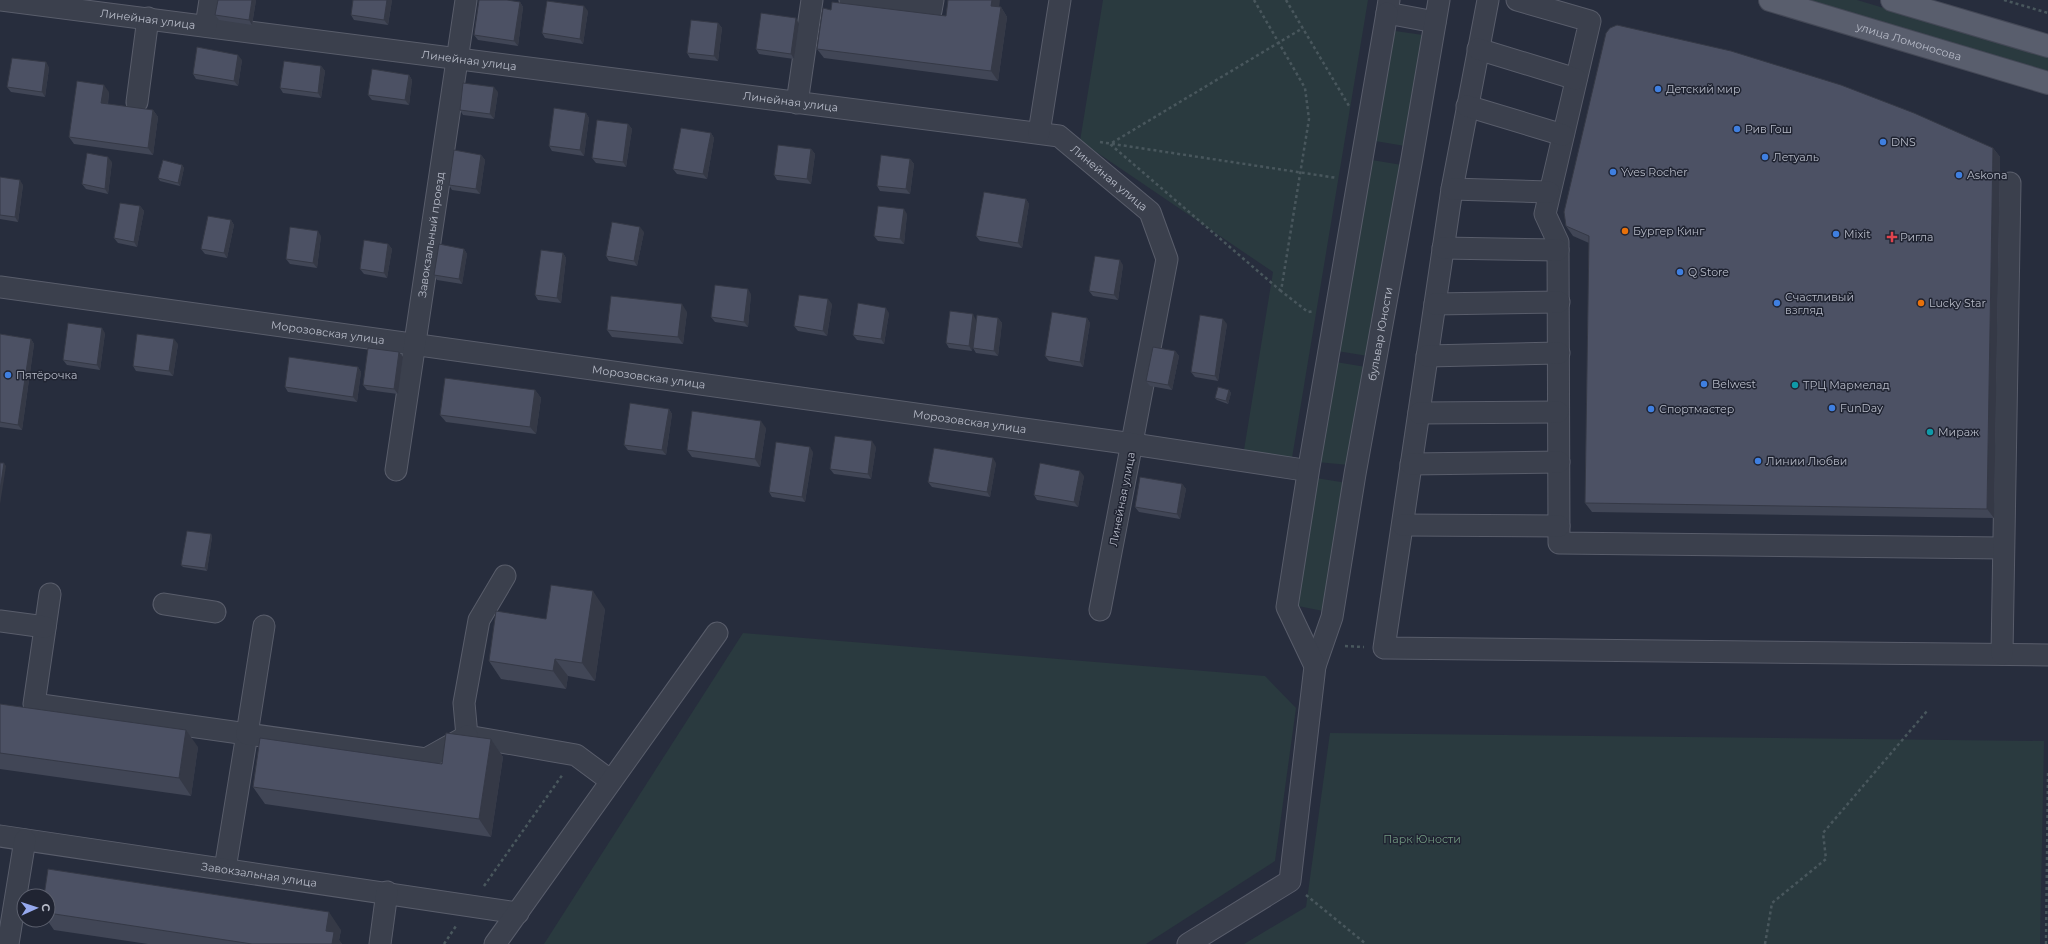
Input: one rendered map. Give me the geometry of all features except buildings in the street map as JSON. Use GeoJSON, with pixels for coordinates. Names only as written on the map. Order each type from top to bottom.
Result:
{"type":"FeatureCollection","features":[{"type":"Feature","properties":{"kind":"main road","name":"улица Ломоносова"},"geometry":{"type":"LineString","coordinates":[[1770,0],[2048,83]]}},
{"type":"Feature","properties":{"kind":"main road"},"geometry":{"type":"LineString","coordinates":[[1892,0],[2048,46]]}},
{"type":"Feature","properties":{"kind":"street","name":"Линейная улица"},"geometry":{"type":"LineString","coordinates":[[0,0],[148,18],[456,60],[1059,136],[1150,212],[1167,258],[1133,444],[1100,610]]}},
{"type":"Feature","properties":{"kind":"street"},"geometry":{"type":"LineString","coordinates":[[206,26],[210,0]]}},
{"type":"Feature","properties":{"kind":"street","name":"Завокзальный проезд"},"geometry":{"type":"LineString","coordinates":[[396,470],[466,0]]}},
{"type":"Feature","properties":{"kind":"street"},"geometry":{"type":"LineString","coordinates":[[797,103],[812,0]]}},
{"type":"Feature","properties":{"kind":"street"},"geometry":{"type":"LineString","coordinates":[[850,0],[931,11],[933,0]]}},
{"type":"Feature","properties":{"kind":"street"},"geometry":{"type":"LineString","coordinates":[[1039,133],[1060,0]]}},
{"type":"Feature","properties":{"kind":"street","name":"бульвар Юности"},"geometry":{"type":"LineString","coordinates":[[1290,881],[1315,666],[1332,617],[1355,474],[1439,0]]}},
{"type":"Feature","properties":{"kind":"street"},"geometry":{"type":"LineString","coordinates":[[1488,0],[1452,189],[1384,648],[2048,655]]}},
{"type":"Feature","properties":{"kind":"street"},"geometry":{"type":"LineString","coordinates":[[1517,0],[1590,20],[1545,214],[1558,242],[1559,543],[2003,548]]}},
{"type":"Feature","properties":{"kind":"street"},"geometry":{"type":"LineString","coordinates":[[1315,666],[1287,608],[1309,467],[1367,136],[1388,6],[1435,22]]}},
{"type":"Feature","properties":{"kind":"street"},"geometry":{"type":"LineString","coordinates":[[137,102],[148,18]]}},
{"type":"Feature","properties":{"kind":"street"},"geometry":{"type":"LineString","coordinates":[[1478,50],[1576,79]]}},
{"type":"Feature","properties":{"kind":"street"},"geometry":{"type":"LineString","coordinates":[[1467,106],[1562,136]]}},
{"type":"Feature","properties":{"kind":"street"},"geometry":{"type":"LineString","coordinates":[[2002,654],[2010,183]]}},
{"type":"Feature","properties":{"kind":"street"},"geometry":{"type":"LineString","coordinates":[[1452,189],[1550,192]]}},
{"type":"Feature","properties":{"kind":"street"},"geometry":{"type":"LineString","coordinates":[[1443,248],[1558,250]]}},
{"type":"Feature","properties":{"kind":"street","name":"Морозовская улица"},"geometry":{"type":"LineString","coordinates":[[0,288],[1133,444],[1297,469]]}},
{"type":"Feature","properties":{"kind":"street"},"geometry":{"type":"LineString","coordinates":[[1435,304],[1558,302]]}},
{"type":"Feature","properties":{"kind":"street"},"geometry":{"type":"LineString","coordinates":[[1427,356],[1559,353]]}},
{"type":"Feature","properties":{"kind":"street"},"geometry":{"type":"LineString","coordinates":[[1419,413],[1558,412]]}},
{"type":"Feature","properties":{"kind":"street"},"geometry":{"type":"LineString","coordinates":[[1412,464],[1559,462]]}},
{"type":"Feature","properties":{"kind":"street"},"geometry":{"type":"LineString","coordinates":[[1403,525],[1559,526]]}},
{"type":"Feature","properties":{"kind":"street"},"geometry":{"type":"LineString","coordinates":[[467,736],[464,703],[479,620],[505,576]]}},
{"type":"Feature","properties":{"kind":"street"},"geometry":{"type":"LineString","coordinates":[[50,594],[34,704],[426,759],[467,736],[576,755],[611,781]]}},
{"type":"Feature","properties":{"kind":"street"},"geometry":{"type":"LineString","coordinates":[[164,604],[215,612]]}},
{"type":"Feature","properties":{"kind":"street"},"geometry":{"type":"LineString","coordinates":[[0,621],[45,627]]}},
{"type":"Feature","properties":{"kind":"street"},"geometry":{"type":"LineString","coordinates":[[225,869],[264,626]]}},
{"type":"Feature","properties":{"kind":"street"},"geometry":{"type":"LineString","coordinates":[[495,944],[717,633]]}},
{"type":"Feature","properties":{"kind":"street","name":"Завокзальная улица"},"geometry":{"type":"LineString","coordinates":[[0,836],[518,912]]}},
{"type":"Feature","properties":{"kind":"street"},"geometry":{"type":"LineString","coordinates":[[8,944],[25,840]]}},
{"type":"Feature","properties":{"kind":"street"},"geometry":{"type":"LineString","coordinates":[[1188,944],[1290,881]]}},
{"type":"Feature","properties":{"kind":"street"},"geometry":{"type":"LineString","coordinates":[[380,944],[387,892]]}},
{"type":"Feature","properties":{"kind":"path"},"geometry":{"type":"LineString","coordinates":[[1254,0],[1305,88],[1309,119],[1281,291]]}},
{"type":"Feature","properties":{"kind":"path"},"geometry":{"type":"LineString","coordinates":[[1286,0],[1367,136]]}},
{"type":"Feature","properties":{"kind":"path"},"geometry":{"type":"LineString","coordinates":[[2004,0],[2048,13]]}},
{"type":"Feature","properties":{"kind":"path"},"geometry":{"type":"LineString","coordinates":[[1110,144],[1303,28]]}},
{"type":"Feature","properties":{"kind":"path"},"geometry":{"type":"LineString","coordinates":[[1096,142],[1359,181]]}},
{"type":"Feature","properties":{"kind":"path"},"geometry":{"type":"LineString","coordinates":[[1110,144],[1281,291],[1308,312],[1337,306]]}},
{"type":"Feature","properties":{"kind":"path"},"geometry":{"type":"LineString","coordinates":[[1342,646],[1384,648]]}},
{"type":"Feature","properties":{"kind":"path"},"geometry":{"type":"LineString","coordinates":[[1765,944],[1772,903],[1826,859],[1823,833],[1927,712]]}},
{"type":"Feature","properties":{"kind":"path"},"geometry":{"type":"LineString","coordinates":[[444,944],[576,755]]}},
{"type":"Feature","properties":{"kind":"path"},"geometry":{"type":"LineString","coordinates":[[2046,944],[2048,772]]}},
{"type":"Feature","properties":{"kind":"path"},"geometry":{"type":"LineString","coordinates":[[1290,881],[1366,944]]}},
{"type":"Feature","properties":{"kind":"green space"},"geometry":{"type":"Polygon","coordinates":[[[1103,0],[1368,0],[1292,458],[1244,450],[1273,272],[1080,141],[1103,0]]]}},
{"type":"Feature","properties":{"kind":"green space"},"geometry":{"type":"Polygon","coordinates":[[[1807,0],[1857,0],[2048,57],[2048,71],[1807,0]]]}},
{"type":"Feature","properties":{"kind":"green space"},"geometry":{"type":"Polygon","coordinates":[[[1395,31],[1423,35],[1405,146],[1375,141],[1395,31]]]}},
{"type":"Feature","properties":{"kind":"green space"},"geometry":{"type":"Polygon","coordinates":[[[1372,160],[1402,165],[1368,356],[1337,351],[1372,160]]]}},
{"type":"Feature","properties":{"kind":"green space"},"geometry":{"type":"Polygon","coordinates":[[[1336,362],[1366,367],[1349,465],[1317,462],[1336,362]]]}},
{"type":"Feature","properties":{"kind":"green space"},"geometry":{"type":"Polygon","coordinates":[[[1316,478],[1347,483],[1323,611],[1293,605],[1316,478]]]}},
{"type":"Feature","properties":{"kind":"green space"},"geometry":{"type":"Polygon","coordinates":[[[743,633],[1265,676],[1296,708],[1275,861],[1146,944],[544,944],[743,633]]]}},
{"type":"Feature","properties":{"kind":"green space","name":"Парк Юности"},"geometry":{"type":"Polygon","coordinates":[[[1330,733],[2044,741],[2040,944],[1244,944],[1306,907],[1330,733]]]}},
{"type":"Feature","properties":{"kind":"place","name":"Детский мир"},"geometry":{"type":"Point","coordinates":[1658,89]}},
{"type":"Feature","properties":{"kind":"place","name":"Рив Гош"},"geometry":{"type":"Point","coordinates":[1737,129]}},
{"type":"Feature","properties":{"kind":"place","name":"DNS"},"geometry":{"type":"Point","coordinates":[1883,142]}},
{"type":"Feature","properties":{"kind":"place","name":"Летуаль"},"geometry":{"type":"Point","coordinates":[1765,157]}},
{"type":"Feature","properties":{"kind":"place","name":"Yves Rocher"},"geometry":{"type":"Point","coordinates":[1613,172]}},
{"type":"Feature","properties":{"kind":"place","name":"Askona"},"geometry":{"type":"Point","coordinates":[1959,175]}},
{"type":"Feature","properties":{"kind":"place","name":"Бургер Кинг"},"geometry":{"type":"Point","coordinates":[1625,231]}},
{"type":"Feature","properties":{"kind":"place","name":"Mixit"},"geometry":{"type":"Point","coordinates":[1836,234]}},
{"type":"Feature","properties":{"kind":"place","name":"Ригла"},"geometry":{"type":"Point","coordinates":[1892,237]}},
{"type":"Feature","properties":{"kind":"place","name":"Q Store"},"geometry":{"type":"Point","coordinates":[1680,272]}},
{"type":"Feature","properties":{"kind":"place","name":"Счастливый взгляд"},"geometry":{"type":"Point","coordinates":[1777,303]}},
{"type":"Feature","properties":{"kind":"place","name":"Lucky Star"},"geometry":{"type":"Point","coordinates":[1921,303]}},
{"type":"Feature","properties":{"kind":"place","name":"Пятёрочка"},"geometry":{"type":"Point","coordinates":[8,375]}},
{"type":"Feature","properties":{"kind":"place","name":"Belwest"},"geometry":{"type":"Point","coordinates":[1704,384]}},
{"type":"Feature","properties":{"kind":"place","name":"ТРЦ Мармелад"},"geometry":{"type":"Point","coordinates":[1795,385]}},
{"type":"Feature","properties":{"kind":"place","name":"FunDay"},"geometry":{"type":"Point","coordinates":[1832,408]}},
{"type":"Feature","properties":{"kind":"place","name":"Спортмастер"},"geometry":{"type":"Point","coordinates":[1651,409]}},
{"type":"Feature","properties":{"kind":"place","name":"Мираж"},"geometry":{"type":"Point","coordinates":[1930,432]}},
{"type":"Feature","properties":{"kind":"place","name":"Линии Любви"},"geometry":{"type":"Point","coordinates":[1758,461]}}]}
